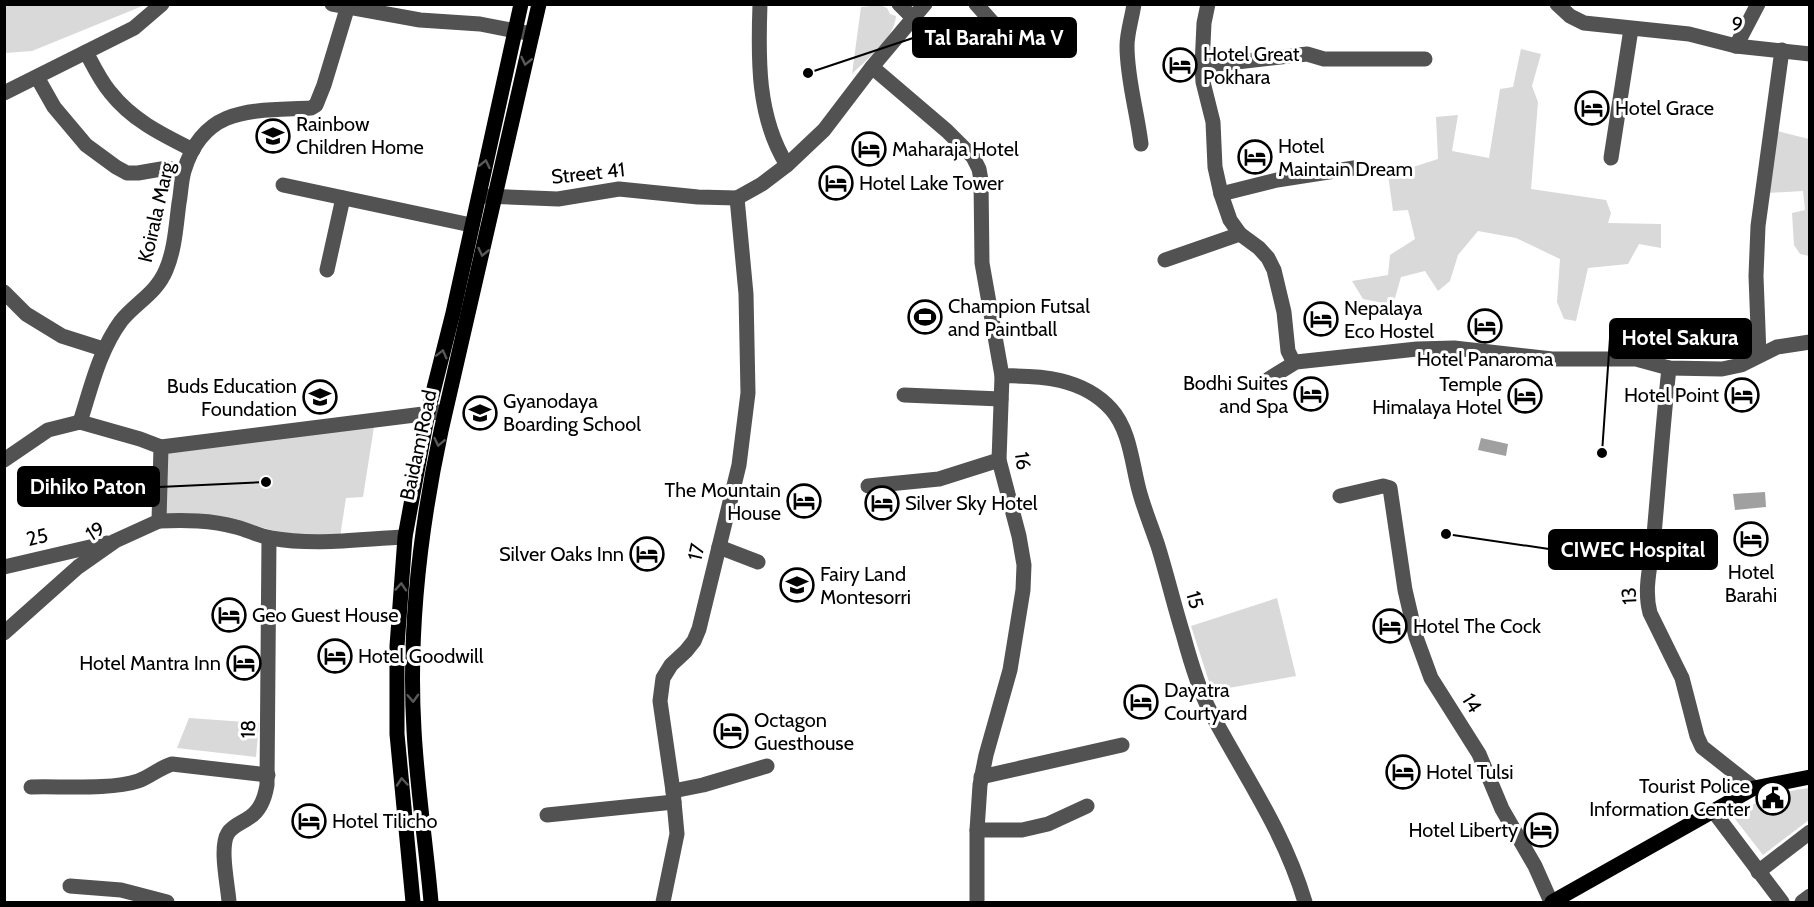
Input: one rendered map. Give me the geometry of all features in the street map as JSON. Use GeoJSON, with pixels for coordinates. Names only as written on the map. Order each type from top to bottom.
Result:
{"type":"FeatureCollection","features":[{"type":"Feature","properties":{"kind":"main road","name":"Baidam Road"},"geometry":{"type":"LineString","coordinates":[[413,903],[397,734],[397,646],[405,537],[428,412],[453,313],[521,4]]}},
{"type":"Feature","properties":{"kind":"main road","name":"Baidam Road"},"geometry":{"type":"LineString","coordinates":[[431,903],[414,731],[412,644],[415,598],[432,474],[539,4]]}},
{"type":"Feature","properties":{"kind":"main road"},"geometry":{"type":"LineString","coordinates":[[1551,903],[1754,788],[1809,777]]}},
{"type":"Feature","properties":{"kind":"street"},"geometry":{"type":"LineString","coordinates":[[4,93],[134,28],[162,4]]}},
{"type":"Feature","properties":{"kind":"street"},"geometry":{"type":"LineString","coordinates":[[332,4],[347,9],[420,20],[480,24],[532,34]]}},
{"type":"Feature","properties":{"kind":"street"},"geometry":{"type":"LineString","coordinates":[[760,4],[760,93],[776,148],[786,165]]}},
{"type":"Feature","properties":{"kind":"street"},"geometry":{"type":"LineString","coordinates":[[899,4],[913,18]]}},
{"type":"Feature","properties":{"kind":"street"},"geometry":{"type":"LineString","coordinates":[[737,198],[762,184],[824,130],[925,4]]}},
{"type":"Feature","properties":{"kind":"street"},"geometry":{"type":"LineString","coordinates":[[976,4],[994,24],[1022,35]]}},
{"type":"Feature","properties":{"kind":"street"},"geometry":{"type":"LineString","coordinates":[[1134,4],[1127,45],[1131,90],[1141,144]]}},
{"type":"Feature","properties":{"kind":"street","name":"9"},"geometry":{"type":"LineString","coordinates":[[1557,4],[1570,16],[1584,23],[1689,34],[1736,46],[1809,54]]}},
{"type":"Feature","properties":{"kind":"street"},"geometry":{"type":"LineString","coordinates":[[1736,46],[1758,4]]}},
{"type":"Feature","properties":{"kind":"street"},"geometry":{"type":"LineString","coordinates":[[1210,5],[1204,23],[1202,66],[1203,82],[1215,136],[1215,167],[1221,194],[1230,220],[1240,234],[1268,258],[1274,270],[1284,312],[1288,351],[1296,362]]}},
{"type":"Feature","properties":{"kind":"street","name":"Koirala Marg"},"geometry":{"type":"LineString","coordinates":[[80,422],[103,349],[121,321],[152,292],[166,270],[174,247],[183,172],[193,150],[212,125],[232,116],[258,110],[311,108],[316,105],[347,9]]}},
{"type":"Feature","properties":{"kind":"street"},"geometry":{"type":"LineString","coordinates":[[1611,158],[1631,29]]}},
{"type":"Feature","properties":{"kind":"street"},"geometry":{"type":"LineString","coordinates":[[1759,355],[1756,276],[1758,226],[1782,50]]}},
{"type":"Feature","properties":{"kind":"street"},"geometry":{"type":"LineString","coordinates":[[86,52],[109,92],[131,114],[142,123],[193,150]]}},
{"type":"Feature","properties":{"kind":"street"},"geometry":{"type":"LineString","coordinates":[[1202,66],[1307,54],[1324,59],[1425,59]]}},
{"type":"Feature","properties":{"kind":"street","name":"16"},"geometry":{"type":"LineString","coordinates":[[872,68],[947,131],[973,157],[979,169],[982,263],[1002,376],[999,460],[1019,536],[1024,566],[1023,590],[1010,669],[981,777],[977,830],[977,903]]}},
{"type":"Feature","properties":{"kind":"street"},"geometry":{"type":"LineString","coordinates":[[37,77],[54,106],[86,145],[116,168],[127,173],[167,168],[183,172]]}},
{"type":"Feature","properties":{"kind":"street"},"geometry":{"type":"LineString","coordinates":[[1221,194],[1277,180],[1354,168]]}},
{"type":"Feature","properties":{"kind":"street"},"geometry":{"type":"LineString","coordinates":[[283,185],[471,225]]}},
{"type":"Feature","properties":{"kind":"street","name":"Street 41"},"geometry":{"type":"LineString","coordinates":[[478,196],[558,199],[619,189],[698,197],[737,198]]}},
{"type":"Feature","properties":{"kind":"street"},"geometry":{"type":"LineString","coordinates":[[327,270],[343,198]]}},
{"type":"Feature","properties":{"kind":"street","name":"17"},"geometry":{"type":"LineString","coordinates":[[663,903],[677,834],[674,796],[660,701],[663,678],[697,635],[739,465],[748,393],[746,294],[737,198]]}},
{"type":"Feature","properties":{"kind":"street"},"geometry":{"type":"LineString","coordinates":[[1165,260],[1240,234]]}},
{"type":"Feature","properties":{"kind":"street"},"geometry":{"type":"LineString","coordinates":[[4,292],[26,314],[62,336],[103,349]]}},
{"type":"Feature","properties":{"kind":"street"},"geometry":{"type":"LineString","coordinates":[[1267,380],[1296,362],[1417,349],[1454,348],[1552,359],[1636,359],[1669,368],[1722,369],[1741,365],[1778,347],[1809,342]]}},
{"type":"Feature","properties":{"kind":"street","name":"13"},"geometry":{"type":"LineString","coordinates":[[1669,368],[1654,538],[1646,593],[1647,603],[1682,678],[1702,747],[1754,788]]}},
{"type":"Feature","properties":{"kind":"street","name":"15"},"geometry":{"type":"LineString","coordinates":[[1002,376],[1030,375],[1064,380],[1104,402],[1120,422],[1127,438],[1140,492],[1159,548],[1183,635],[1209,709],[1286,848],[1305,903]]}},
{"type":"Feature","properties":{"kind":"street"},"geometry":{"type":"LineString","coordinates":[[904,395],[1001,399]]}},
{"type":"Feature","properties":{"kind":"street"},"geometry":{"type":"LineString","coordinates":[[4,460],[48,430],[80,422],[161,447],[446,411]]}},
{"type":"Feature","properties":{"kind":"street"},"geometry":{"type":"LineString","coordinates":[[161,447],[159,521],[186,519],[215,522],[269,538],[310,542],[405,537]]}},
{"type":"Feature","properties":{"kind":"street"},"geometry":{"type":"LineString","coordinates":[[868,486],[939,479],[999,460]]}},
{"type":"Feature","properties":{"kind":"street","name":"14"},"geometry":{"type":"LineString","coordinates":[[1340,496],[1388,486],[1390,488],[1405,590],[1416,637],[1431,678],[1479,754],[1502,808],[1534,866],[1551,903]]}},
{"type":"Feature","properties":{"kind":"street","name":"19"},"geometry":{"type":"LineString","coordinates":[[4,633],[78,567],[115,541],[159,521]]}},
{"type":"Feature","properties":{"kind":"street","name":"18"},"geometry":{"type":"LineString","coordinates":[[230,903],[225,840],[227,834],[236,825],[256,812],[265,795],[268,775],[269,538]]}},
{"type":"Feature","properties":{"kind":"street","name":"25"},"geometry":{"type":"LineString","coordinates":[[4,567],[115,541]]}},
{"type":"Feature","properties":{"kind":"street"},"geometry":{"type":"LineString","coordinates":[[719,547],[758,562]]}},
{"type":"Feature","properties":{"kind":"street"},"geometry":{"type":"LineString","coordinates":[[981,777],[1122,745]]}},
{"type":"Feature","properties":{"kind":"street"},"geometry":{"type":"LineString","coordinates":[[31,787],[122,784],[140,780],[172,764],[268,775]]}},
{"type":"Feature","properties":{"kind":"street"},"geometry":{"type":"LineString","coordinates":[[547,815],[674,796],[767,766]]}},
{"type":"Feature","properties":{"kind":"street"},"geometry":{"type":"LineString","coordinates":[[977,830],[1003,831],[1030,828],[1048,824],[1087,806]]}},
{"type":"Feature","properties":{"kind":"street"},"geometry":{"type":"LineString","coordinates":[[1714,812],[1782,903]]}},
{"type":"Feature","properties":{"kind":"street"},"geometry":{"type":"LineString","coordinates":[[1758,872],[1809,832]]}},
{"type":"Feature","properties":{"kind":"street"},"geometry":{"type":"LineString","coordinates":[[70,886],[121,890],[167,903]]}},
{"type":"Feature","properties":{"kind":"street"},"geometry":{"type":"LineString","coordinates":[[1802,903],[1809,896]]}},
{"type":"Feature","properties":{"kind":"shaded area"},"geometry":{"type":"Polygon","coordinates":[[[5,4],[145,5],[32,51],[5,53],[5,4]]]}},
{"type":"Feature","properties":{"kind":"shaded area"},"geometry":{"type":"Polygon","coordinates":[[[880,5],[896,16],[891,33],[852,74],[861,7],[880,5]]]}},
{"type":"Feature","properties":{"kind":"shaded area"},"geometry":{"type":"Polygon","coordinates":[[[1521,49],[1541,54],[1532,86],[1538,102],[1531,189],[1606,200],[1611,213],[1608,223],[1661,224],[1661,248],[1639,244],[1628,264],[1588,268],[1576,321],[1564,319],[1557,302],[1560,259],[1516,238],[1478,231],[1458,255],[1450,281],[1438,291],[1425,271],[1401,277],[1393,305],[1363,299],[1352,281],[1388,275],[1390,255],[1415,239],[1408,210],[1393,211],[1387,167],[1413,167],[1438,159],[1436,117],[1458,115],[1452,151],[1489,158],[1500,89],[1513,87],[1521,49]]]}},
{"type":"Feature","properties":{"kind":"shaded area"},"geometry":{"type":"Polygon","coordinates":[[[1773,130],[1809,139],[1809,256],[1800,254],[1794,245],[1792,213],[1805,210],[1803,191],[1768,193],[1773,130]]]}},
{"type":"Feature","properties":{"kind":"shaded area"},"geometry":{"type":"Polygon","coordinates":[[[374,427],[363,497],[346,498],[340,537],[299,535],[243,522],[165,514],[168,449],[374,427]]]}},
{"type":"Feature","properties":{"kind":"shaded area"},"geometry":{"type":"Polygon","coordinates":[[[1481,438],[1508,444],[1506,456],[1478,450],[1481,438]]]}},
{"type":"Feature","properties":{"kind":"shaded area"},"geometry":{"type":"Polygon","coordinates":[[[1765,492],[1766,507],[1735,510],[1733,494],[1765,492]]]}},
{"type":"Feature","properties":{"kind":"shaded area"},"geometry":{"type":"Polygon","coordinates":[[[1277,598],[1296,676],[1212,691],[1191,626],[1277,598]]]}},
{"type":"Feature","properties":{"kind":"shaded area"},"geometry":{"type":"Polygon","coordinates":[[[189,718],[259,723],[256,757],[177,748],[189,718]]]}},
{"type":"Feature","properties":{"kind":"shaded area"},"geometry":{"type":"Polygon","coordinates":[[[1809,788],[1809,820],[1763,855],[1732,815],[1769,797],[1809,788]]]}},
{"type":"Feature","properties":{"kind":"place","name":"Hotel Great Pokhara"},"geometry":{"type":"Point","coordinates":[1180,65]}},
{"type":"Feature","properties":{"kind":"place","name":"Tal Barahi Ma V"},"geometry":{"type":"Point","coordinates":[808,73]}},
{"type":"Feature","properties":{"kind":"place","name":"Hotel Grace"},"geometry":{"type":"Point","coordinates":[1592,108]}},
{"type":"Feature","properties":{"kind":"place","name":"Rainbow Children Home"},"geometry":{"type":"Point","coordinates":[273,136]}},
{"type":"Feature","properties":{"kind":"place","name":"Maharaja Hotel"},"geometry":{"type":"Point","coordinates":[869,149]}},
{"type":"Feature","properties":{"kind":"place","name":"Hotel Maintain Dream"},"geometry":{"type":"Point","coordinates":[1255,157]}},
{"type":"Feature","properties":{"kind":"place","name":"Hotel Lake Tower"},"geometry":{"type":"Point","coordinates":[836,183]}},
{"type":"Feature","properties":{"kind":"place","name":"Champion Futsal and Paintball"},"geometry":{"type":"Point","coordinates":[925,317]}},
{"type":"Feature","properties":{"kind":"place","name":"Nepalaya Eco Hostel"},"geometry":{"type":"Point","coordinates":[1321,319]}},
{"type":"Feature","properties":{"kind":"place","name":"Hotel Panaroma"},"geometry":{"type":"Point","coordinates":[1485,326]}},
{"type":"Feature","properties":{"kind":"place","name":"Bodhi Suites and Spa"},"geometry":{"type":"Point","coordinates":[1311,394]}},
{"type":"Feature","properties":{"kind":"place","name":"Hotel Point"},"geometry":{"type":"Point","coordinates":[1742,395]}},
{"type":"Feature","properties":{"kind":"place","name":"Temple Himalaya Hotel"},"geometry":{"type":"Point","coordinates":[1525,396]}},
{"type":"Feature","properties":{"kind":"place","name":"Buds Education Foundation"},"geometry":{"type":"Point","coordinates":[320,397]}},
{"type":"Feature","properties":{"kind":"place","name":"Gyanodaya Boarding School"},"geometry":{"type":"Point","coordinates":[480,413]}},
{"type":"Feature","properties":{"kind":"place","name":"Hotel Sakura"},"geometry":{"type":"Point","coordinates":[1602,453]}},
{"type":"Feature","properties":{"kind":"place","name":"Dihiko Paton"},"geometry":{"type":"Point","coordinates":[266,482]}},
{"type":"Feature","properties":{"kind":"place","name":"The Mountain House"},"geometry":{"type":"Point","coordinates":[804,501]}},
{"type":"Feature","properties":{"kind":"place","name":"Silver Sky Hotel"},"geometry":{"type":"Point","coordinates":[882,503]}},
{"type":"Feature","properties":{"kind":"place","name":"CIWEC Hospital"},"geometry":{"type":"Point","coordinates":[1446,534]}},
{"type":"Feature","properties":{"kind":"place","name":"Hotel Barahi"},"geometry":{"type":"Point","coordinates":[1751,539]}},
{"type":"Feature","properties":{"kind":"place","name":"Silver Oaks Inn"},"geometry":{"type":"Point","coordinates":[647,554]}},
{"type":"Feature","properties":{"kind":"place","name":"Fairy Land Montesorri"},"geometry":{"type":"Point","coordinates":[797,585]}},
{"type":"Feature","properties":{"kind":"place","name":"Geo Guest House"},"geometry":{"type":"Point","coordinates":[229,615]}},
{"type":"Feature","properties":{"kind":"place","name":"Hotel The Cock"},"geometry":{"type":"Point","coordinates":[1390,626]}},
{"type":"Feature","properties":{"kind":"place","name":"Hotel Goodwill"},"geometry":{"type":"Point","coordinates":[335,656]}},
{"type":"Feature","properties":{"kind":"place","name":"Hotel Mantra Inn"},"geometry":{"type":"Point","coordinates":[244,663]}},
{"type":"Feature","properties":{"kind":"place","name":"Dayatra Courtyard"},"geometry":{"type":"Point","coordinates":[1141,702]}},
{"type":"Feature","properties":{"kind":"place","name":"Octagon Guesthouse"},"geometry":{"type":"Point","coordinates":[731,731]}},
{"type":"Feature","properties":{"kind":"place","name":"Hotel Tulsi"},"geometry":{"type":"Point","coordinates":[1403,772]}},
{"type":"Feature","properties":{"kind":"place","name":"Tourist Police Information Center"},"geometry":{"type":"Point","coordinates":[1773,798]}},
{"type":"Feature","properties":{"kind":"place","name":"Hotel Tilicho"},"geometry":{"type":"Point","coordinates":[309,821]}},
{"type":"Feature","properties":{"kind":"place","name":"Hotel Liberty"},"geometry":{"type":"Point","coordinates":[1541,830]}}]}
